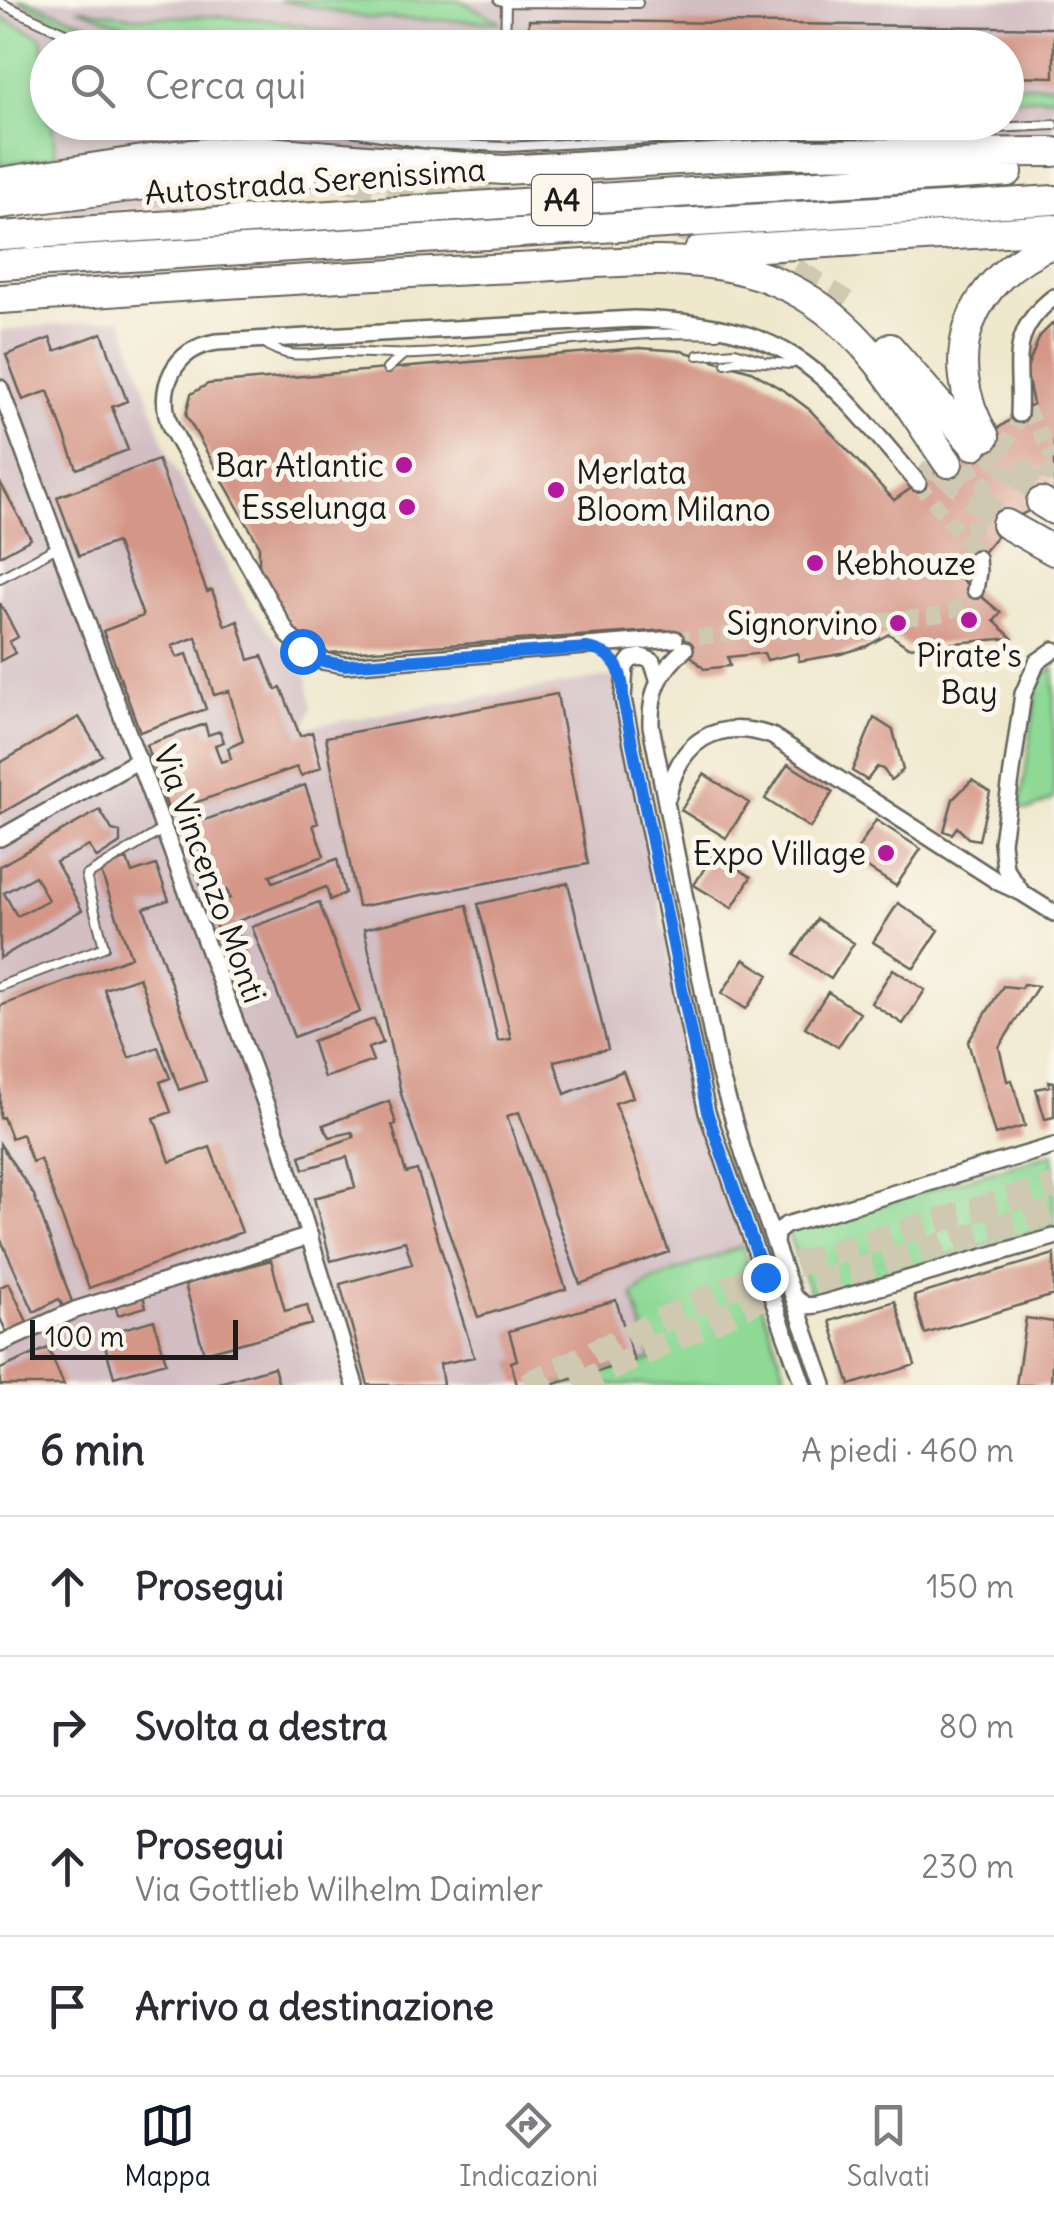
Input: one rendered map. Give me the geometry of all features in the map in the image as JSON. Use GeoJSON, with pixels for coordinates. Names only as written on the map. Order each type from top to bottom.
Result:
{"type":"FeatureCollection","features":[{"type":"Feature","properties":{"kind":"highway","name":"A4"},"geometry":{"type":"LineString","coordinates":[[0,186],[76,176],[135,160],[255,150],[503,170],[798,154],[1054,152]]}},
{"type":"Feature","properties":{"kind":"highway","name":"Autostrada Serenissima"},"geometry":{"type":"LineString","coordinates":[[0,236],[1054,169]]}},
{"type":"Feature","properties":{"kind":"highway"},"geometry":{"type":"LineString","coordinates":[[0,204],[192,179],[304,174]]}},
{"type":"Feature","properties":{"kind":"highway","name":"Autostrada Serenissima"},"geometry":{"type":"LineString","coordinates":[[0,265],[1054,200]]}},
{"type":"Feature","properties":{"kind":"highway","name":"A4"},"geometry":{"type":"LineString","coordinates":[[443,271],[600,257],[1054,229]]}},
{"type":"Feature","properties":{"kind":"highway"},"geometry":{"type":"LineString","coordinates":[[845,304],[979,441],[963,378],[963,345],[972,315],[1012,265],[1054,243]]}},
{"type":"Feature","properties":{"kind":"highway"},"geometry":{"type":"LineString","coordinates":[[0,299],[443,271],[687,262],[736,269],[779,282],[832,314],[862,341],[892,378],[932,470]]}},
{"type":"Feature","properties":{"kind":"highway"},"geometry":{"type":"LineString","coordinates":[[0,318],[624,278],[707,281],[770,297],[816,322],[870,370],[932,470]]}},
{"type":"Feature","properties":{"kind":"highway"},"geometry":{"type":"LineString","coordinates":[[1006,524],[1054,550]]}},
{"type":"Feature","properties":{"kind":"street"},"geometry":{"type":"LineString","coordinates":[[1023,411],[1016,361],[1022,335],[1039,309],[1054,297]]}},
{"type":"Feature","properties":{"kind":"street"},"geometry":{"type":"LineString","coordinates":[[824,1385],[744,1155],[720,1071],[650,726],[651,700],[658,679],[680,644],[328,664],[302,651],[276,618],[170,428],[164,403],[168,377],[183,355],[206,344],[634,320],[731,329],[780,346],[824,376],[881,440],[932,470]]}},
{"type":"Feature","properties":{"kind":"street","name":"Via Vincenzo Monti"},"geometry":{"type":"LineString","coordinates":[[0,388],[282,1148],[354,1385]]}},
{"type":"Feature","properties":{"kind":"street"},"geometry":{"type":"LineString","coordinates":[[975,590],[977,558]]}},
{"type":"Feature","properties":{"kind":"street"},"geometry":{"type":"LineString","coordinates":[[587,648],[604,652],[614,660],[623,688],[707,1112],[803,1385]]}},
{"type":"Feature","properties":{"kind":"street"},"geometry":{"type":"LineString","coordinates":[[1022,893],[1005,868],[1002,842],[1028,677],[1037,662],[1054,650]]}},
{"type":"Feature","properties":{"kind":"street"},"geometry":{"type":"LineString","coordinates":[[623,688],[624,667],[636,658],[652,661],[658,679]]}},
{"type":"Feature","properties":{"kind":"street"},"geometry":{"type":"LineString","coordinates":[[666,807],[672,775],[693,744],[724,730],[757,731],[772,736],[1000,884],[1054,913]]}},
{"type":"Feature","properties":{"kind":"street"},"geometry":{"type":"LineString","coordinates":[[0,838],[140,760]]}},
{"type":"Feature","properties":{"kind":"street"},"geometry":{"type":"LineString","coordinates":[[775,1244],[776,1233],[786,1224],[1054,1146]]}},
{"type":"Feature","properties":{"kind":"street"},"geometry":{"type":"LineString","coordinates":[[0,1344],[75,1310],[310,1236]]}},
{"type":"Feature","properties":{"kind":"street"},"geometry":{"type":"LineString","coordinates":[[794,1297],[806,1306],[818,1305],[1054,1236]]}},
{"type":"Feature","properties":{"kind":"lane"},"geometry":{"type":"LineString","coordinates":[[504,30],[502,1],[638,3]]}},
{"type":"Feature","properties":{"kind":"lane"},"geometry":{"type":"LineString","coordinates":[[0,3],[58,30]]}},
{"type":"Feature","properties":{"kind":"lane"},"geometry":{"type":"LineString","coordinates":[[1024,127],[1054,125]]}},
{"type":"Feature","properties":{"kind":"lane"},"geometry":{"type":"LineString","coordinates":[[406,140],[494,147],[641,140]]}},
{"type":"Feature","properties":{"kind":"lane"},"geometry":{"type":"LineString","coordinates":[[262,340],[274,350],[290,355],[452,352],[646,335],[712,334],[780,346]]}},
{"type":"Feature","properties":{"kind":"lane"},"geometry":{"type":"LineString","coordinates":[[519,346],[530,357]]}},
{"type":"Feature","properties":{"kind":"lane"},"geometry":{"type":"LineString","coordinates":[[452,352],[462,363]]}},
{"type":"Feature","properties":{"kind":"lane"},"geometry":{"type":"LineString","coordinates":[[698,355],[735,352],[765,362]]}},
{"type":"Feature","properties":{"kind":"lane"},"geometry":{"type":"LineString","coordinates":[[387,369],[404,354]]}},
{"type":"Feature","properties":{"kind":"lane"},"geometry":{"type":"LineString","coordinates":[[726,362],[791,364],[801,358]]}},
{"type":"Feature","properties":{"kind":"lane"},"geometry":{"type":"LineString","coordinates":[[0,578],[59,546]]}},
{"type":"Feature","properties":{"kind":"lane"},"geometry":{"type":"LineString","coordinates":[[264,577],[264,597]]}},
{"type":"Feature","properties":{"kind":"lane"},"geometry":{"type":"LineString","coordinates":[[0,986],[104,946],[86,876],[164,828]]}},
{"type":"Feature","properties":{"kind":"shaded area"},"geometry":{"type":"Polygon","coordinates":[[[0,0],[1054,0],[1054,134],[1024,136],[1024,30],[30,31],[0,17],[0,0]]]}},
{"type":"Feature","properties":{"kind":"shaded area"},"geometry":{"type":"Polygon","coordinates":[[[54,140],[965,140],[727,156],[556,177],[63,214],[54,140]]]}},
{"type":"Feature","properties":{"kind":"shaded area"},"geometry":{"type":"Polygon","coordinates":[[[122,318],[169,458],[246,602],[307,678],[312,707],[306,727],[619,675],[692,1088],[750,1243],[651,1281],[653,1359],[555,1385],[0,1385],[0,331],[122,318]]]}},
{"type":"Feature","properties":{"kind":"green space"},"geometry":{"type":"Polygon","coordinates":[[[18,0],[108,30],[79,30],[18,0]]]}},
{"type":"Feature","properties":{"kind":"green space"},"geometry":{"type":"Polygon","coordinates":[[[279,0],[460,0],[501,22],[366,18],[279,0]]]}},
{"type":"Feature","properties":{"kind":"green space"},"geometry":{"type":"Polygon","coordinates":[[[77,8],[135,17],[273,20],[324,30],[153,30],[77,8]]]}},
{"type":"Feature","properties":{"kind":"green space"},"geometry":{"type":"Polygon","coordinates":[[[0,17],[30,31],[30,140],[54,140],[56,156],[0,165],[0,17]]]}},
{"type":"Feature","properties":{"kind":"green space"},"geometry":{"type":"Polygon","coordinates":[[[1024,85],[1054,85],[1054,97],[1024,98],[1024,85]]]}},
{"type":"Feature","properties":{"kind":"green space"},"geometry":{"type":"Polygon","coordinates":[[[1054,667],[1054,799],[1030,810],[1020,808],[1037,689],[1054,667]]]}},
{"type":"Feature","properties":{"kind":"green space"},"geometry":{"type":"Polygon","coordinates":[[[1054,1153],[1054,1226],[811,1296],[787,1231],[1054,1153]]]}},
{"type":"Feature","properties":{"kind":"green space"},"geometry":{"type":"Polygon","coordinates":[[[742,1246],[789,1384],[555,1385],[652,1359],[633,1295],[651,1281],[742,1246]]]}},
{"type":"Feature","properties":{"kind":"green space"},"geometry":{"type":"Polygon","coordinates":[[[780,1278],[818,1385],[810,1385],[773,1281],[780,1278]]]}},
{"type":"Feature","properties":{"kind":"building"},"geometry":{"type":"Polygon","coordinates":[[[529,20],[1054,28],[1054,77],[1024,76],[1024,30],[529,30],[529,20]]]}},
{"type":"Feature","properties":{"kind":"building","name":"Merlata Bloom Milano"},"geometry":{"type":"Polygon","coordinates":[[[1054,322],[1054,498],[1009,521],[961,579],[1001,613],[994,621],[1012,638],[908,647],[889,634],[841,654],[799,661],[798,653],[767,660],[764,653],[728,657],[730,666],[704,669],[666,630],[329,653],[306,642],[286,618],[259,568],[259,545],[186,415],[191,394],[208,384],[639,348],[682,351],[751,371],[786,392],[810,410],[894,500],[1033,404],[1026,370],[1040,336],[1054,322]]]}},
{"type":"Feature","properties":{"kind":"building"},"geometry":{"type":"Polygon","coordinates":[[[102,333],[127,401],[112,407],[128,450],[77,469],[48,391],[23,400],[6,355],[50,338],[55,351],[102,333]]]}},
{"type":"Feature","properties":{"kind":"building"},"geometry":{"type":"Polygon","coordinates":[[[158,460],[207,592],[212,590],[225,626],[238,621],[249,660],[262,656],[276,690],[281,687],[300,736],[312,732],[321,767],[301,776],[297,767],[169,812],[146,745],[205,724],[208,735],[220,731],[224,742],[215,745],[221,762],[231,759],[228,748],[243,741],[229,691],[214,695],[196,637],[172,646],[177,657],[187,654],[206,709],[140,732],[103,631],[143,616],[116,542],[79,556],[57,497],[158,460]]]}},
{"type":"Feature","properties":{"kind":"building"},"geometry":{"type":"Polygon","coordinates":[[[0,482],[31,539],[0,556],[0,482]]]}},
{"type":"Feature","properties":{"kind":"building"},"geometry":{"type":"Polygon","coordinates":[[[0,603],[18,637],[9,642],[15,653],[0,661],[0,603]]]}},
{"type":"Feature","properties":{"kind":"building"},"geometry":{"type":"Polygon","coordinates":[[[557,694],[588,864],[358,907],[326,737],[557,694]]]}},
{"type":"Feature","properties":{"kind":"building"},"geometry":{"type":"Polygon","coordinates":[[[79,717],[102,755],[0,814],[0,763],[79,717]]]}},
{"type":"Feature","properties":{"kind":"building"},"geometry":{"type":"Polygon","coordinates":[[[874,718],[893,730],[903,770],[891,780],[877,767],[867,780],[852,771],[874,718]]]}},
{"type":"Feature","properties":{"kind":"building","name":"Expo Village"},"geometry":{"type":"Polygon","coordinates":[[[788,764],[833,792],[810,828],[765,799],[788,764]]]}},
{"type":"Feature","properties":{"kind":"building","name":"Expo Village"},"geometry":{"type":"Polygon","coordinates":[[[704,774],[749,803],[726,838],[681,810],[704,774]]]}},
{"type":"Feature","properties":{"kind":"building"},"geometry":{"type":"Polygon","coordinates":[[[972,780],[990,792],[979,840],[968,838],[957,827],[952,834],[944,831],[953,799],[972,780]]]}},
{"type":"Feature","properties":{"kind":"building"},"geometry":{"type":"Polygon","coordinates":[[[305,785],[324,856],[270,875],[273,882],[337,859],[345,893],[330,900],[326,887],[233,923],[246,955],[230,961],[208,907],[230,898],[227,890],[205,897],[184,837],[199,832],[196,823],[305,785]]]}},
{"type":"Feature","properties":{"kind":"building"},"geometry":{"type":"Polygon","coordinates":[[[100,810],[112,830],[120,832],[120,843],[97,858],[89,846],[56,862],[82,910],[0,958],[0,866],[100,810]],[[35,876],[4,893],[17,916],[48,900],[35,876]]]}},
{"type":"Feature","properties":{"kind":"building","name":"Expo Village"},"geometry":{"type":"Polygon","coordinates":[[[876,820],[921,849],[896,886],[852,858],[876,820]]]}},
{"type":"Feature","properties":{"kind":"building","name":"Expo Village"},"geometry":{"type":"Polygon","coordinates":[[[714,853],[751,877],[732,908],[694,885],[714,853]]]}},
{"type":"Feature","properties":{"kind":"building"},"geometry":{"type":"Polygon","coordinates":[[[127,859],[132,873],[156,865],[169,900],[144,908],[206,1081],[179,1090],[139,977],[104,989],[129,1058],[158,1047],[170,1078],[160,1082],[171,1112],[154,1118],[170,1162],[210,1147],[242,1232],[89,1288],[40,1159],[32,1162],[22,1134],[11,1138],[3,1117],[0,1118],[0,1006],[131,957],[100,869],[127,859]]]}},
{"type":"Feature","properties":{"kind":"building"},"geometry":{"type":"Polygon","coordinates":[[[568,883],[608,1049],[554,1061],[565,1094],[623,1071],[633,1097],[615,1103],[669,1252],[580,1284],[519,1112],[507,1116],[566,1289],[478,1317],[402,1097],[364,929],[467,905],[498,1041],[511,1039],[478,904],[568,883]]]}},
{"type":"Feature","properties":{"kind":"building"},"geometry":{"type":"Polygon","coordinates":[[[319,902],[360,1012],[294,1037],[252,927],[319,902]]]}},
{"type":"Feature","properties":{"kind":"building","name":"Expo Village"},"geometry":{"type":"Polygon","coordinates":[[[898,903],[939,930],[914,968],[873,942],[898,903]]]}},
{"type":"Feature","properties":{"kind":"building","name":"Expo Village"},"geometry":{"type":"Polygon","coordinates":[[[817,919],[854,943],[831,979],[794,955],[817,919]]]}},
{"type":"Feature","properties":{"kind":"building","name":"Expo Village"},"geometry":{"type":"Polygon","coordinates":[[[744,959],[769,975],[746,1009],[722,993],[744,959]]]}},
{"type":"Feature","properties":{"kind":"building"},"geometry":{"type":"Polygon","coordinates":[[[893,969],[925,990],[903,1024],[871,1003],[893,969]]]}},
{"type":"Feature","properties":{"kind":"building"},"geometry":{"type":"Polygon","coordinates":[[[1023,984],[1038,986],[999,1047],[1007,1081],[1012,1080],[1025,1126],[995,1135],[968,1042],[1003,986],[1021,988],[1023,984]]]}},
{"type":"Feature","properties":{"kind":"building"},"geometry":{"type":"Polygon","coordinates":[[[828,992],[860,1013],[838,1047],[805,1027],[828,992]]]}},
{"type":"Feature","properties":{"kind":"building"},"geometry":{"type":"Polygon","coordinates":[[[374,1019],[383,1043],[368,1048],[373,1061],[324,1078],[312,1041],[374,1019]]]}},
{"type":"Feature","properties":{"kind":"building"},"geometry":{"type":"Polygon","coordinates":[[[1049,1081],[1054,1082],[1054,1117],[1045,1119],[1036,1089],[1050,1086],[1049,1081]]]}},
{"type":"Feature","properties":{"kind":"building"},"geometry":{"type":"Polygon","coordinates":[[[389,1101],[406,1173],[417,1170],[474,1357],[440,1364],[443,1385],[368,1385],[340,1284],[412,1264],[405,1241],[331,1261],[314,1198],[355,1187],[347,1157],[304,1169],[300,1156],[354,1137],[352,1132],[330,1137],[323,1125],[389,1101]]]}},
{"type":"Feature","properties":{"kind":"building"},"geometry":{"type":"Polygon","coordinates":[[[0,1144],[34,1195],[72,1302],[63,1306],[59,1299],[34,1312],[0,1238],[0,1144]]]}},
{"type":"Feature","properties":{"kind":"building"},"geometry":{"type":"Polygon","coordinates":[[[1054,1254],[1054,1295],[925,1334],[914,1296],[1054,1254]]]}},
{"type":"Feature","properties":{"kind":"building"},"geometry":{"type":"Polygon","coordinates":[[[271,1260],[285,1311],[307,1305],[312,1324],[204,1353],[185,1284],[271,1260]]]}},
{"type":"Feature","properties":{"kind":"building"},"geometry":{"type":"Polygon","coordinates":[[[9,1283],[28,1324],[7,1333],[0,1318],[0,1287],[9,1283]]]}},
{"type":"Feature","properties":{"kind":"building"},"geometry":{"type":"Polygon","coordinates":[[[143,1296],[146,1307],[118,1315],[115,1305],[143,1296]]]}},
{"type":"Feature","properties":{"kind":"building"},"geometry":{"type":"Polygon","coordinates":[[[616,1300],[634,1361],[551,1385],[517,1385],[511,1362],[517,1360],[509,1331],[616,1300]]]}},
{"type":"Feature","properties":{"kind":"building"},"geometry":{"type":"Polygon","coordinates":[[[895,1301],[915,1365],[850,1385],[830,1321],[895,1301]]]}},
{"type":"Feature","properties":{"kind":"building"},"geometry":{"type":"Polygon","coordinates":[[[1026,1318],[1054,1322],[1051,1385],[1016,1385],[1026,1318]]]}},
{"type":"Feature","properties":{"kind":"building"},"geometry":{"type":"Polygon","coordinates":[[[154,1320],[166,1362],[114,1377],[102,1335],[154,1320]]]}},
{"type":"Feature","properties":{"kind":"building"},"geometry":{"type":"Polygon","coordinates":[[[48,1348],[64,1385],[0,1385],[0,1369],[48,1348]]]}},
{"type":"Feature","properties":{"kind":"building"},"geometry":{"type":"Polygon","coordinates":[[[274,1367],[279,1385],[216,1385],[216,1384],[274,1367]]]}},
{"type":"Feature","properties":{"kind":"tunnel"},"geometry":{"type":"LineString","coordinates":[[304,174],[490,199]]}},
{"type":"Feature","properties":{"kind":"tunnel"},"geometry":{"type":"LineString","coordinates":[[676,226],[764,257],[845,304]]}},
{"type":"Feature","properties":{"kind":"tunnel"},"geometry":{"type":"LineString","coordinates":[[1027,409],[1054,459]]}},
{"type":"Feature","properties":{"kind":"tunnel"},"geometry":{"type":"LineString","coordinates":[[920,468],[951,474],[981,465],[1006,444],[1019,414]]}},
{"type":"Feature","properties":{"kind":"tunnel"},"geometry":{"type":"LineString","coordinates":[[985,437],[1019,474],[1050,499]]}},
{"type":"Feature","properties":{"kind":"tunnel"},"geometry":{"type":"LineString","coordinates":[[941,468],[1006,524]]}},
{"type":"Feature","properties":{"kind":"tunnel"},"geometry":{"type":"LineString","coordinates":[[977,558],[974,510],[985,485],[1004,471],[1016,468],[1041,470],[1054,476]]}},
{"type":"Feature","properties":{"kind":"tunnel"},"geometry":{"type":"LineString","coordinates":[[918,483],[973,550]]}},
{"type":"Feature","properties":{"kind":"tunnel"},"geometry":{"type":"LineString","coordinates":[[675,639],[939,615],[964,605],[975,590]]}},
{"type":"Feature","properties":{"kind":"tunnel"},"geometry":{"type":"LineString","coordinates":[[526,1385],[750,1278],[1054,1186]]}},
{"type":"Feature","properties":{"kind":"tunnel"},"geometry":{"type":"LineString","coordinates":[[576,1385],[760,1299],[1054,1211]]}},
{"type":"Feature","properties":{"kind":"place","name":"Bar Atlantic"},"geometry":{"type":"Point","coordinates":[404,465]}},
{"type":"Feature","properties":{"kind":"place","name":"Merlata Bloom Milano"},"geometry":{"type":"Point","coordinates":[556,490]}},
{"type":"Feature","properties":{"kind":"place","name":"Esselunga"},"geometry":{"type":"Point","coordinates":[407,507]}},
{"type":"Feature","properties":{"kind":"place","name":"Kebhouze"},"geometry":{"type":"Point","coordinates":[815,563]}},
{"type":"Feature","properties":{"kind":"place","name":"Pirate's Bay"},"geometry":{"type":"Point","coordinates":[969,620]}},
{"type":"Feature","properties":{"kind":"place","name":"Signorvino"},"geometry":{"type":"Point","coordinates":[898,623]}},
{"type":"Feature","properties":{"kind":"place","name":"Expo Village"},"geometry":{"type":"Point","coordinates":[886,853]}},
{"type":"Feature","properties":{"kind":"route"},"geometry":{"type":"LineString","coordinates":[[302,651],[328,664],[345,665],[587,648],[598,649],[614,660],[621,674],[707,1112],[765,1277]]}}]}
